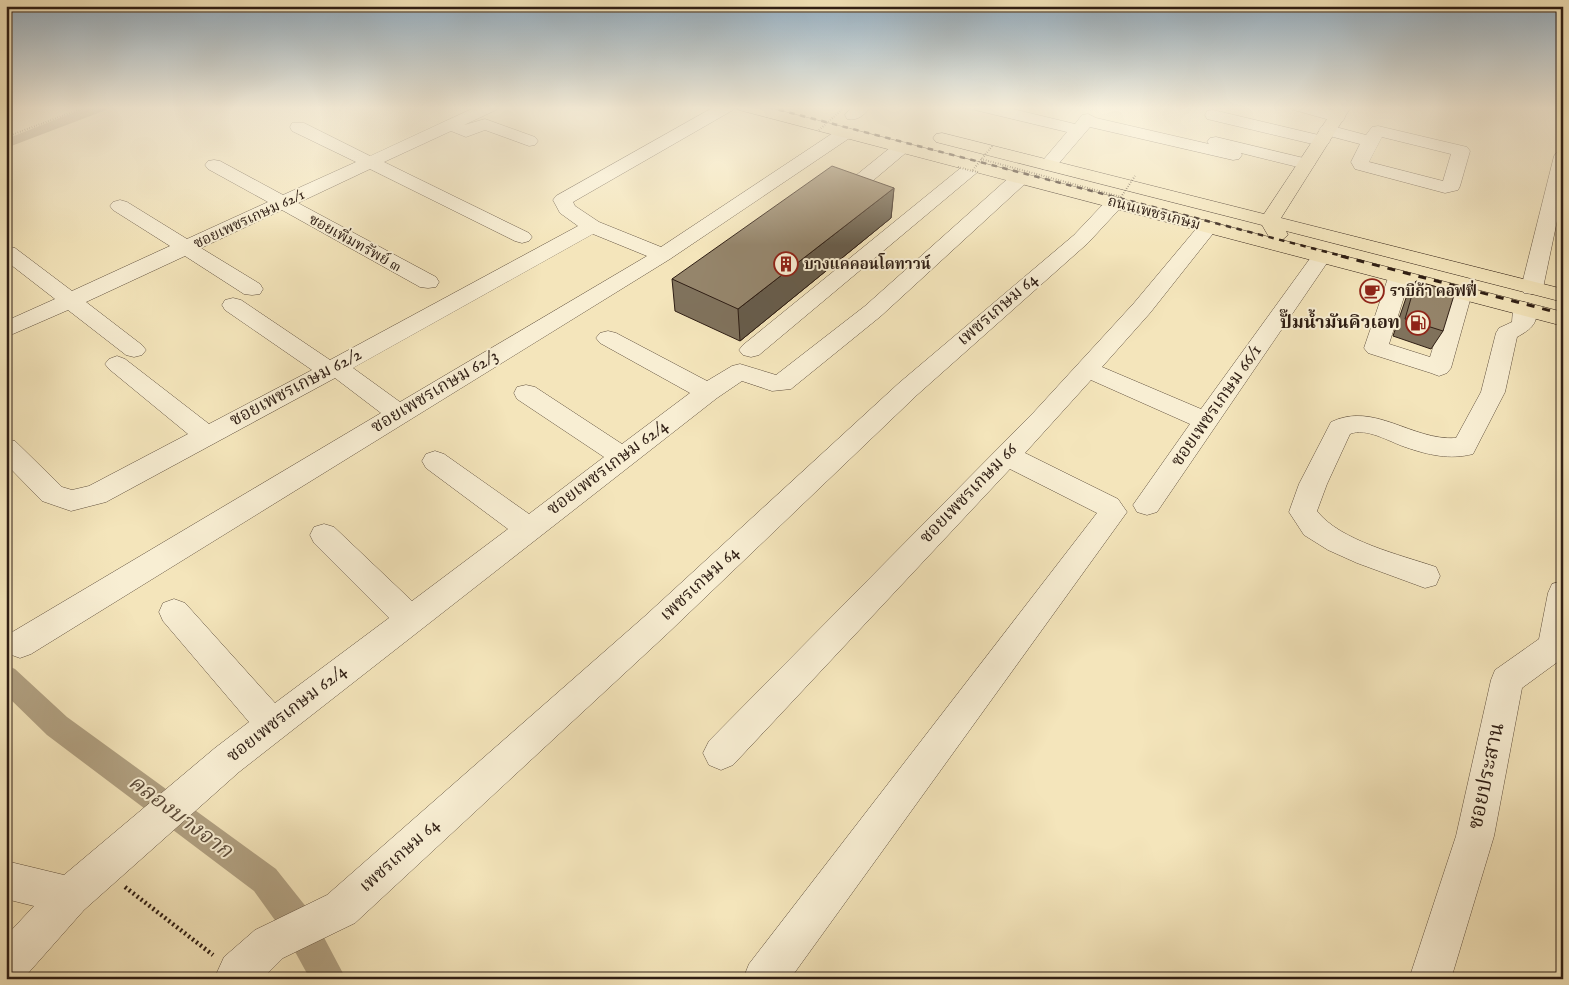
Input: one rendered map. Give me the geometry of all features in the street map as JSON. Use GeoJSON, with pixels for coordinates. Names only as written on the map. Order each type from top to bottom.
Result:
{"type":"FeatureCollection","features":[{"type":"Feature","properties":{"kind":"main road","name":"ถนนเพชรเกษม"},"geometry":{"type":"LineString","coordinates":[[921,153],[1461,293],[1528,299],[1563,296]]}},
{"type":"Feature","properties":{"kind":"main road","name":"ถนนเพชรเกษม"},"geometry":{"type":"LineString","coordinates":[[1001,153],[1269,221],[1528,299],[1563,319]]}},
{"type":"Feature","properties":{"kind":"main road"},"geometry":{"type":"LineString","coordinates":[[1313,153],[1269,221],[1280,237],[1286,242],[1321,257]]}},
{"type":"Feature","properties":{"kind":"street"},"geometry":{"type":"LineString","coordinates":[[350,153],[522,237]]}},
{"type":"Feature","properties":{"kind":"street","name":"ซอยเพชรเกษม 62/1"},"geometry":{"type":"LineString","coordinates":[[6,330],[392,153]]}},
{"type":"Feature","properties":{"kind":"street"},"geometry":{"type":"LineString","coordinates":[[617,153],[585,178],[563,200],[567,209],[592,226],[663,255]]}},
{"type":"Feature","properties":{"kind":"street"},"geometry":{"type":"LineString","coordinates":[[585,178],[629,162],[645,153]]}},
{"type":"Feature","properties":{"kind":"street","name":"ซอยเพชรเกษม 62/3"},"geometry":{"type":"LineString","coordinates":[[20,644],[663,255],[802,153]]}},
{"type":"Feature","properties":{"kind":"street"},"geometry":{"type":"LineString","coordinates":[[856,185],[896,153]]}},
{"type":"Feature","properties":{"kind":"street"},"geometry":{"type":"LineString","coordinates":[[1048,165],[1057,153]]}},
{"type":"Feature","properties":{"kind":"street"},"geometry":{"type":"LineString","coordinates":[[1224,153],[1233,155]]}},
{"type":"Feature","properties":{"kind":"street"},"geometry":{"type":"LineString","coordinates":[[1262,153],[1306,164]]}},
{"type":"Feature","properties":{"kind":"street"},"geometry":{"type":"LineString","coordinates":[[1365,153],[1361,164],[1445,187],[1451,186],[1462,153]]}},
{"type":"Feature","properties":{"kind":"street"},"geometry":{"type":"LineString","coordinates":[[612,156],[629,162]]}},
{"type":"Feature","properties":{"kind":"street"},"geometry":{"type":"LineString","coordinates":[[1425,576],[1325,535],[1313,526],[1303,512],[1313,484],[1340,428],[1346,425],[1368,424],[1434,446],[1446,448],[1464,447],[1493,392],[1507,333],[1523,325],[1528,299],[1553,240],[1563,156]]}},
{"type":"Feature","properties":{"kind":"street","name":"ซอยเพิ่มทรัพย์ ๓"},"geometry":{"type":"LineString","coordinates":[[214,165],[428,282]]}},
{"type":"Feature","properties":{"kind":"street"},"geometry":{"type":"LineString","coordinates":[[751,350],[973,167]]}},
{"type":"Feature","properties":{"kind":"street","name":"ซอยเพชรเกษม 62/4"},"geometry":{"type":"LineString","coordinates":[[6,967],[70,896],[137,835],[227,760],[708,392],[740,372],[772,383],[782,383],[873,311],[1020,178]]}},
{"type":"Feature","properties":{"kind":"street","name":"เพชรเกษม 64"},"geometry":{"type":"LineString","coordinates":[[237,975],[269,944],[341,909],[656,625],[908,389],[1081,239],[1115,203]]}},
{"type":"Feature","properties":{"kind":"street"},"geometry":{"type":"LineString","coordinates":[[120,206],[252,289]]}},
{"type":"Feature","properties":{"kind":"street","name":"ซอยเพชรเกษม 62/2"},"geometry":{"type":"LineString","coordinates":[[6,448],[52,494],[71,501],[96,496],[333,369],[592,226]]}},
{"type":"Feature","properties":{"kind":"street","name":"ซอยเพชรเกษม 66"},"geometry":{"type":"LineString","coordinates":[[721,753],[1086,369],[1142,308],[1208,227]]}},
{"type":"Feature","properties":{"kind":"street"},"geometry":{"type":"LineString","coordinates":[[8,252],[70,301],[207,436]]}},
{"type":"Feature","properties":{"kind":"street","name":"ซอยเพชรเกษม 66/1"},"geometry":{"type":"LineString","coordinates":[[1148,505],[1321,257]]}},
{"type":"Feature","properties":{"kind":"street"},"geometry":{"type":"LineString","coordinates":[[1399,278],[1376,348],[1439,368],[1461,293]]}},
{"type":"Feature","properties":{"kind":"street"},"geometry":{"type":"LineString","coordinates":[[233,305],[399,414]]}},
{"type":"Feature","properties":{"kind":"street"},"geometry":{"type":"LineString","coordinates":[[608,338],[708,392]]}},
{"type":"Feature","properties":{"kind":"street"},"geometry":{"type":"LineString","coordinates":[[1086,369],[1206,421]]}},
{"type":"Feature","properties":{"kind":"street"},"geometry":{"type":"LineString","coordinates":[[526,392],[623,457]]}},
{"type":"Feature","properties":{"kind":"street"},"geometry":{"type":"LineString","coordinates":[[764,979],[1113,512],[1108,506],[1006,455]]}},
{"type":"Feature","properties":{"kind":"street"},"geometry":{"type":"LineString","coordinates":[[435,461],[528,529]]}},
{"type":"Feature","properties":{"kind":"street"},"geometry":{"type":"LineString","coordinates":[[324,535],[411,619]]}},
{"type":"Feature","properties":{"kind":"street","name":"ซอยประสาน"},"geometry":{"type":"LineString","coordinates":[[1430,979],[1474,836],[1506,680],[1554,646],[1563,593]]}},
{"type":"Feature","properties":{"kind":"street"},"geometry":{"type":"LineString","coordinates":[[174,612],[273,725]]}},
{"type":"Feature","properties":{"kind":"street"},"geometry":{"type":"LineString","coordinates":[[6,880],[70,896]]}},
{"type":"Feature","properties":{"kind":"path"},"geometry":{"type":"LineString","coordinates":[[973,167],[986,153]]}},
{"type":"Feature","properties":{"kind":"path"},"geometry":{"type":"LineString","coordinates":[[973,167],[1121,197],[1135,176]]}},
{"type":"Feature","properties":{"kind":"path"},"geometry":{"type":"LineString","coordinates":[[100,868],[237,975]]}},
{"type":"Feature","properties":{"kind":"building"},"geometry":{"type":"Polygon","coordinates":[[[832,166],[894,188],[738,309],[672,279],[832,166]]]}},
{"type":"Feature","properties":{"kind":"building"},"geometry":{"type":"Polygon","coordinates":[[[1416,281],[1455,292],[1443,331],[1405,319],[1416,281]]]}},
{"type":"Feature","properties":{"kind":"waterway","name":"คลองบางจาก"},"geometry":{"type":"LineString","coordinates":[[6,677],[57,726],[265,880],[299,925],[329,979]]}},
{"type":"Feature","properties":{"kind":"railway"},"geometry":{"type":"LineString","coordinates":[[945,153],[1346,257]]}},
{"type":"Feature","properties":{"kind":"railway"},"geometry":{"type":"LineString","coordinates":[[1341,256],[1563,314]]}},
{"type":"Feature","properties":{"kind":"place","name":"บางแคคอนโดทาวน์"},"geometry":{"type":"Point","coordinates":[786,264]}},
{"type":"Feature","properties":{"kind":"place","name":"ราบิก้า คอฟฟี่"},"geometry":{"type":"Point","coordinates":[1372,291]}},
{"type":"Feature","properties":{"kind":"place","name":"ปั๊มน้ำมันคิวเอท"},"geometry":{"type":"Point","coordinates":[1418,323]}}]}
